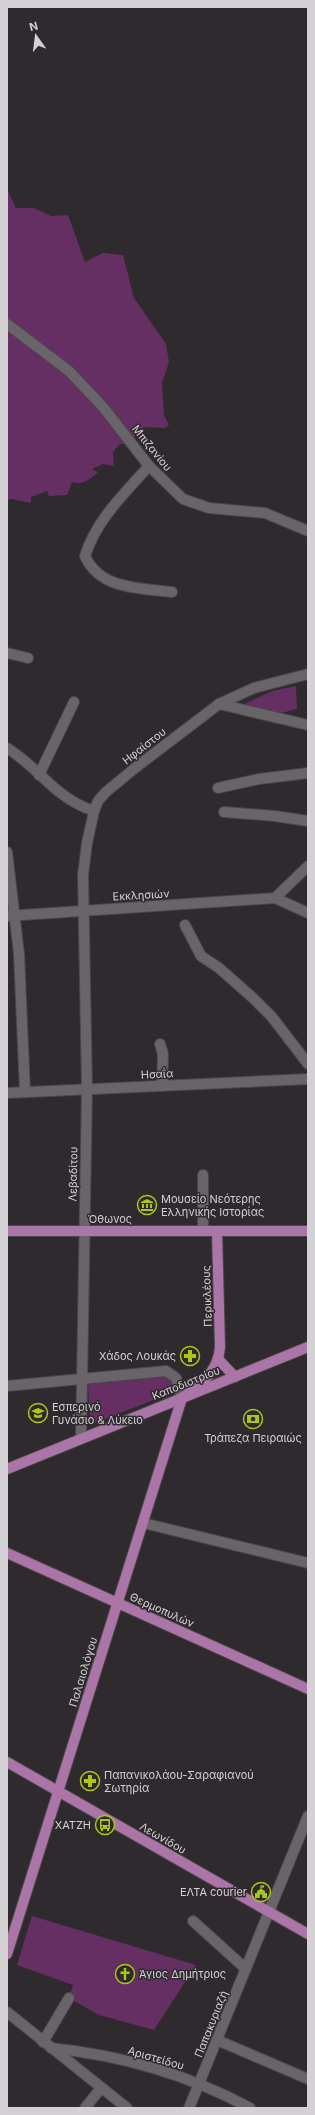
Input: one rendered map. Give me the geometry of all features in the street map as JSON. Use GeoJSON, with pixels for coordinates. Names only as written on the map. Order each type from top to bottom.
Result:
{"type":"FeatureCollection","features":[{"type":"Feature","properties":{"kind":"main road","name":"Όθωνος"},"geometry":{"type":"LineString","coordinates":[[7,1231],[308,1231]]}},
{"type":"Feature","properties":{"kind":"main road","name":"Περικλέους"},"geometry":{"type":"LineString","coordinates":[[217,1232],[220,1347],[219,1360]]}},
{"type":"Feature","properties":{"kind":"main road","name":"Καποδιστρίου"},"geometry":{"type":"LineString","coordinates":[[7,1469],[308,1347]]}},
{"type":"Feature","properties":{"kind":"main road"},"geometry":{"type":"LineString","coordinates":[[182,1398],[203,1381],[219,1360],[235,1377]]}},
{"type":"Feature","properties":{"kind":"main road","name":"Παλαιολόγου"},"geometry":{"type":"LineString","coordinates":[[7,1954],[182,1398]]}},
{"type":"Feature","properties":{"kind":"main road","name":"Θερμοπυλών"},"geometry":{"type":"LineString","coordinates":[[7,1553],[308,1689]]}},
{"type":"Feature","properties":{"kind":"main road","name":"Λεωνίδου"},"geometry":{"type":"LineString","coordinates":[[7,1762],[308,1934]]}},
{"type":"Feature","properties":{"kind":"street","name":"Μπιζανίου"},"geometry":{"type":"LineString","coordinates":[[7,324],[69,371],[103,407],[149,466],[170,488],[189,502],[209,508],[265,513],[308,531]]}},
{"type":"Feature","properties":{"kind":"street"},"geometry":{"type":"LineString","coordinates":[[149,466],[119,498],[93,534],[85,556],[88,562],[99,574],[113,583],[128,587],[172,592]]}},
{"type":"Feature","properties":{"kind":"street"},"geometry":{"type":"LineString","coordinates":[[7,653],[28,658]]}},
{"type":"Feature","properties":{"kind":"street","name":"Ηφαίστου"},"geometry":{"type":"LineString","coordinates":[[83,910],[84,862],[94,811],[98,801],[110,788],[219,704],[254,688],[308,674]]}},
{"type":"Feature","properties":{"kind":"street"},"geometry":{"type":"LineString","coordinates":[[39,775],[74,702]]}},
{"type":"Feature","properties":{"kind":"street"},"geometry":{"type":"LineString","coordinates":[[219,704],[308,726]]}},
{"type":"Feature","properties":{"kind":"street"},"geometry":{"type":"LineString","coordinates":[[7,748],[71,801],[94,811]]}},
{"type":"Feature","properties":{"kind":"street"},"geometry":{"type":"LineString","coordinates":[[218,788],[259,779],[308,773]]}},
{"type":"Feature","properties":{"kind":"street"},"geometry":{"type":"LineString","coordinates":[[224,812],[275,816],[308,821]]}},
{"type":"Feature","properties":{"kind":"street"},"geometry":{"type":"LineString","coordinates":[[7,852],[11,916],[19,954],[25,1092]]}},
{"type":"Feature","properties":{"kind":"street"},"geometry":{"type":"LineString","coordinates":[[308,866],[276,898],[308,913]]}},
{"type":"Feature","properties":{"kind":"street","name":"Εκκλησιών"},"geometry":{"type":"LineString","coordinates":[[11,916],[276,898]]}},
{"type":"Feature","properties":{"kind":"street","name":"Λεβαδίτου"},"geometry":{"type":"LineString","coordinates":[[81,1439],[87,1089],[83,910]]}},
{"type":"Feature","properties":{"kind":"street"},"geometry":{"type":"LineString","coordinates":[[185,925],[201,956],[230,977],[272,1018],[308,1064]]}},
{"type":"Feature","properties":{"kind":"street"},"geometry":{"type":"LineString","coordinates":[[160,1044],[163,1054],[162,1086]]}},
{"type":"Feature","properties":{"kind":"street","name":"Ησαΐα"},"geometry":{"type":"LineString","coordinates":[[7,1093],[308,1079]]}},
{"type":"Feature","properties":{"kind":"street"},"geometry":{"type":"LineString","coordinates":[[203,1175],[203,1231]]}},
{"type":"Feature","properties":{"kind":"street"},"geometry":{"type":"LineString","coordinates":[[7,1386],[166,1371],[176,1378],[182,1398]]}},
{"type":"Feature","properties":{"kind":"street"},"geometry":{"type":"LineString","coordinates":[[143,1523],[308,1563]]}},
{"type":"Feature","properties":{"kind":"street","name":"Παπακυριαζή"},"geometry":{"type":"LineString","coordinates":[[189,2108],[308,1816]]}},
{"type":"Feature","properties":{"kind":"street"},"geometry":{"type":"LineString","coordinates":[[193,1922],[246,1969]]}},
{"type":"Feature","properties":{"kind":"street"},"geometry":{"type":"LineString","coordinates":[[47,2044],[69,1998]]}},
{"type":"Feature","properties":{"kind":"street"},"geometry":{"type":"LineString","coordinates":[[7,2012],[126,2108]]}},
{"type":"Feature","properties":{"kind":"street"},"geometry":{"type":"LineString","coordinates":[[217,2040],[308,2079]]}},
{"type":"Feature","properties":{"kind":"street","name":"Αριστείδου"},"geometry":{"type":"LineString","coordinates":[[47,2044],[103,2055],[199,2084],[216,2090],[250,2108]]}},
{"type":"Feature","properties":{"kind":"street"},"geometry":{"type":"LineString","coordinates":[[84,2108],[101,2088]]}},
{"type":"Feature","properties":{"kind":"shaded area"},"geometry":{"type":"Polygon","coordinates":[[[7,189],[16,208],[34,208],[51,216],[68,215],[85,262],[103,253],[123,255],[134,298],[166,344],[169,362],[162,383],[164,415],[169,425],[165,428],[144,427],[127,444],[120,444],[113,452],[114,466],[103,464],[92,469],[98,472],[86,481],[80,483],[72,482],[67,495],[49,496],[47,491],[31,497],[31,503],[12,499],[7,500],[7,189]]]}},
{"type":"Feature","properties":{"kind":"shaded area"},"geometry":{"type":"Polygon","coordinates":[[[296,686],[297,709],[281,713],[238,707],[272,691],[296,686]]]}},
{"type":"Feature","properties":{"kind":"shaded area"},"geometry":{"type":"Polygon","coordinates":[[[161,1374],[174,1383],[171,1393],[90,1425],[88,1384],[161,1374]]]}},
{"type":"Feature","properties":{"kind":"shaded area"},"geometry":{"type":"Polygon","coordinates":[[[32,1916],[196,1965],[154,2030],[99,2015],[69,1998],[73,1985],[17,1965],[32,1916]]]}},
{"type":"Feature","properties":{"kind":"place","name":"Μουσείο Νεότερης Ελληνικής Ιστορίας"},"geometry":{"type":"Point","coordinates":[147,1205]}},
{"type":"Feature","properties":{"kind":"place","name":"Χάδος Λουκάς"},"geometry":{"type":"Point","coordinates":[190,1356]}},
{"type":"Feature","properties":{"kind":"place","name":"Εσπερινό Γυνάσιο & Λύκειο"},"geometry":{"type":"Point","coordinates":[38,1413]}},
{"type":"Feature","properties":{"kind":"place","name":"Τράπεζα Πειραιώς"},"geometry":{"type":"Point","coordinates":[253,1419]}},
{"type":"Feature","properties":{"kind":"place","name":"Παπανικολάου-Σαραφιανού Σωτηρία"},"geometry":{"type":"Point","coordinates":[90,1781]}},
{"type":"Feature","properties":{"kind":"place","name":"ΧΑΤΖΗ"},"geometry":{"type":"Point","coordinates":[105,1825]}},
{"type":"Feature","properties":{"kind":"place","name":"ΕΛΤΑ courier"},"geometry":{"type":"Point","coordinates":[261,1892]}},
{"type":"Feature","properties":{"kind":"place","name":"Άγιος Δημήτριος"},"geometry":{"type":"Point","coordinates":[125,1974]}}]}
